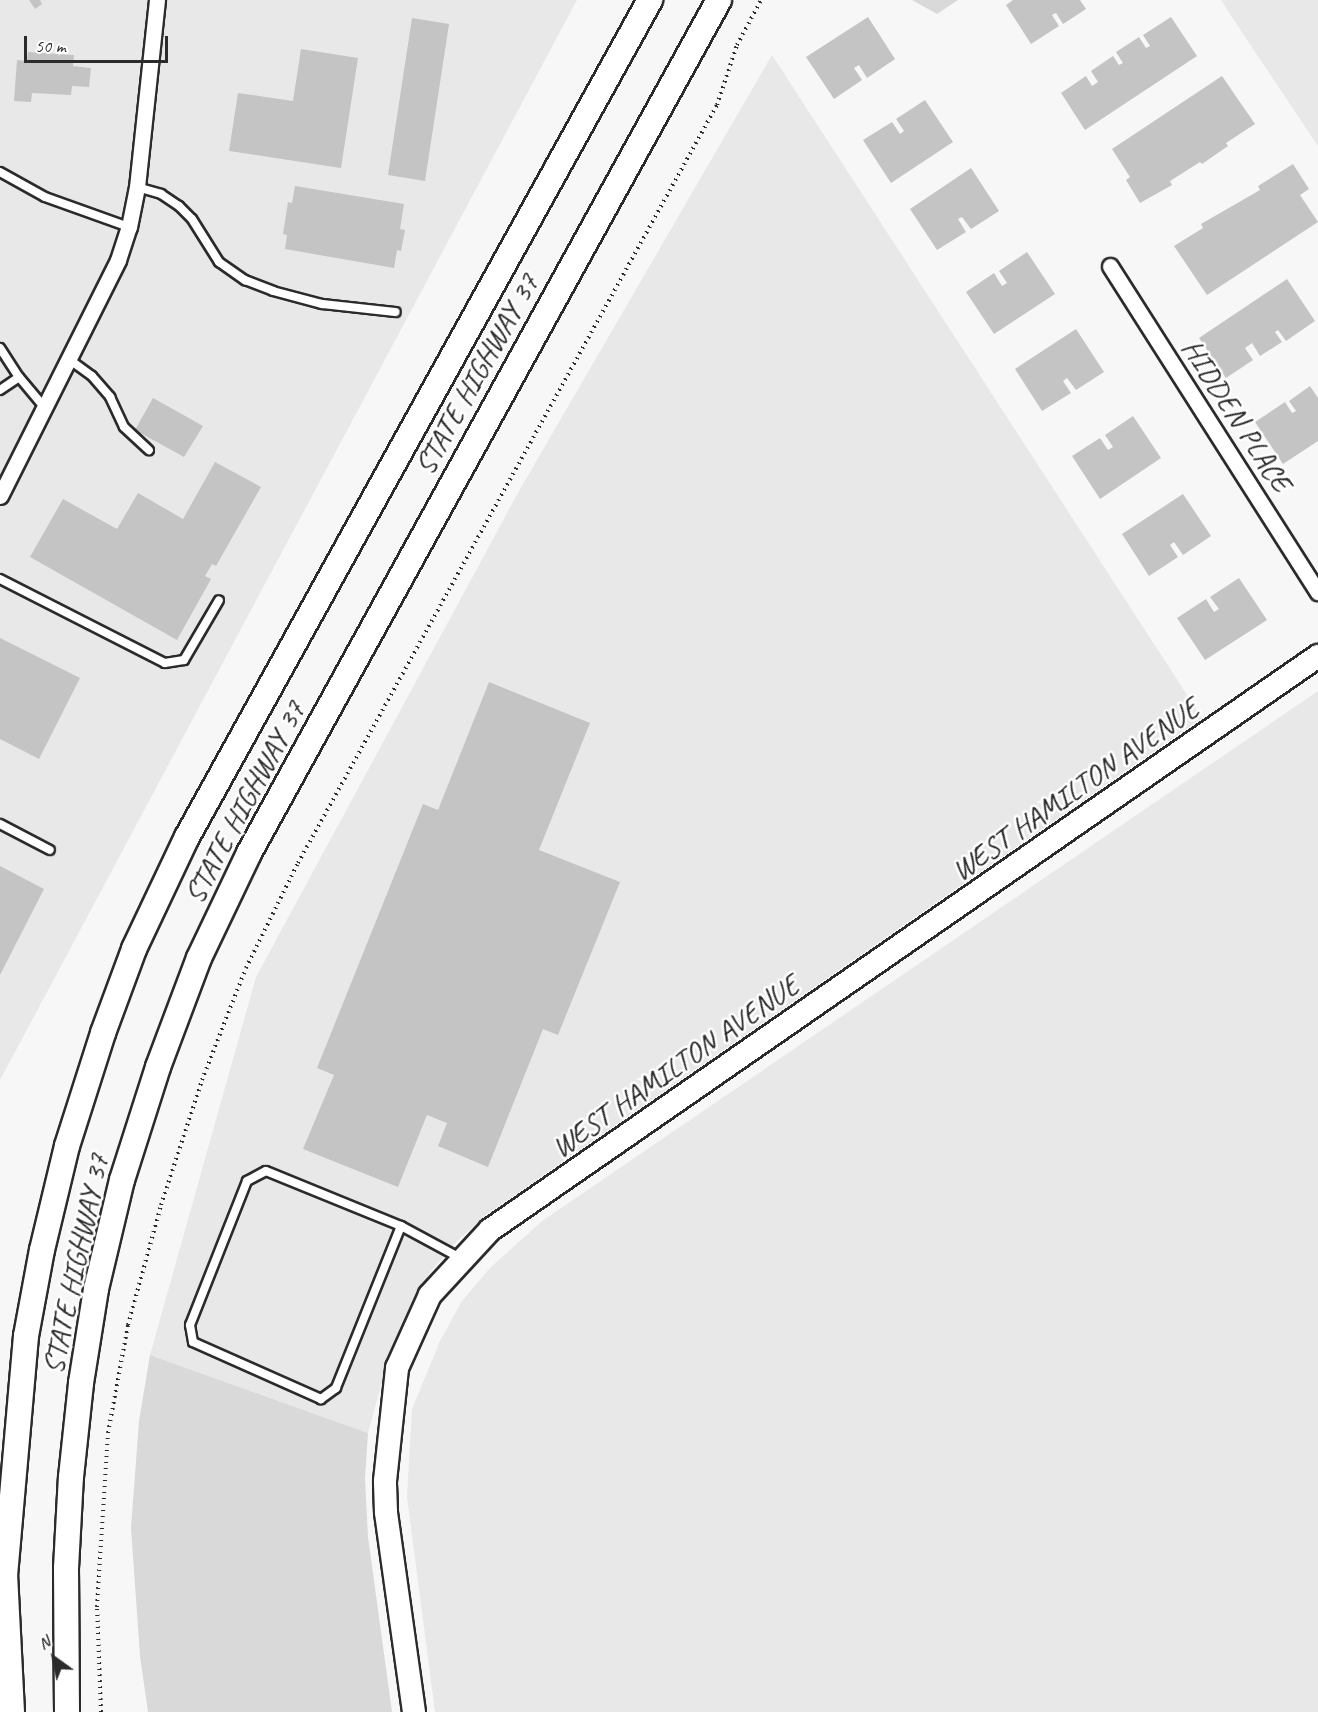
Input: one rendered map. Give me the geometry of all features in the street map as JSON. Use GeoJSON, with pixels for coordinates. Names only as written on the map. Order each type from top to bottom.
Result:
{"type":"FeatureCollection","features":[{"type":"Feature","properties":{"kind":"main road","name":"STATE HIGHWAY 37"},"geometry":{"type":"LineString","coordinates":[[12,1712],[5,1566],[26,1336],[42,1250],[67,1146],[103,1033],[134,949],[187,837],[650,0]]}},
{"type":"Feature","properties":{"kind":"main road","name":"STATE HIGHWAY 37"},"geometry":{"type":"LineString","coordinates":[[67,1712],[66,1568],[70,1477],[96,1288],[122,1180],[158,1067],[199,958],[249,853],[718,0]]}},
{"type":"Feature","properties":{"kind":"street"},"geometry":{"type":"LineString","coordinates":[[0,496],[118,260],[129,227],[137,187],[157,0]]}},
{"type":"Feature","properties":{"kind":"street","name":"HIDDEN PLACE"},"geometry":{"type":"LineString","coordinates":[[1110,266],[1318,592]]}},
{"type":"Feature","properties":{"kind":"street","name":"WEST HAMILTON AVENUE"},"geometry":{"type":"LineString","coordinates":[[414,1712],[386,1512],[385,1481],[397,1368],[430,1295],[490,1230],[1318,656]]}},
{"type":"Feature","properties":{"kind":"street"},"geometry":{"type":"LineString","coordinates":[[9,1676],[23,1712]]}},
{"type":"Feature","properties":{"kind":"street"},"geometry":{"type":"LineString","coordinates":[[410,1678],[424,1712]]}},
{"type":"Feature","properties":{"kind":"lane"},"geometry":{"type":"LineString","coordinates":[[0,172],[45,197],[129,227]]}},
{"type":"Feature","properties":{"kind":"lane"},"geometry":{"type":"LineString","coordinates":[[137,187],[161,194],[179,206],[192,219],[219,262],[245,280],[273,291],[322,303],[396,312]]}},
{"type":"Feature","properties":{"kind":"lane"},"geometry":{"type":"LineString","coordinates":[[0,348],[19,377],[45,408]]}},
{"type":"Feature","properties":{"kind":"lane"},"geometry":{"type":"LineString","coordinates":[[70,360],[92,376],[110,398],[124,427],[149,450]]}},
{"type":"Feature","properties":{"kind":"lane"},"geometry":{"type":"LineString","coordinates":[[0,390],[19,377]]}},
{"type":"Feature","properties":{"kind":"lane"},"geometry":{"type":"LineString","coordinates":[[0,579],[165,663],[184,660],[219,600]]}},
{"type":"Feature","properties":{"kind":"lane"},"geometry":{"type":"LineString","coordinates":[[0,824],[50,850]]}},
{"type":"Feature","properties":{"kind":"lane"},"geometry":{"type":"LineString","coordinates":[[401,1226],[336,1388],[321,1399],[193,1342],[190,1325],[247,1181],[266,1171],[401,1226],[463,1259]]}},
{"type":"Feature","properties":{"kind":"path"},"geometry":{"type":"LineString","coordinates":[[101,1712],[97,1607],[108,1433],[128,1325],[161,1205],[202,1080],[246,968],[298,863],[717,105],[737,45],[761,0]]}},
{"type":"Feature","properties":{"kind":"shaded area"},"geometry":{"type":"Polygon","coordinates":[[[0,0],[577,0],[0,1080],[0,0]]]}},
{"type":"Feature","properties":{"kind":"shaded area"},"geometry":{"type":"Polygon","coordinates":[[[912,0],[958,0],[937,14],[912,0]]]}},
{"type":"Feature","properties":{"kind":"shaded area"},"geometry":{"type":"Polygon","coordinates":[[[1221,0],[1318,0],[1318,146],[1247,40],[1221,0]]]}},
{"type":"Feature","properties":{"kind":"shaded area"},"geometry":{"type":"Polygon","coordinates":[[[772,55],[1202,718],[486,1215],[457,1241],[431,1271],[411,1304],[389,1357],[368,1433],[150,1355],[256,977],[519,491],[772,55]]]}},
{"type":"Feature","properties":{"kind":"shaded area"},"geometry":{"type":"Polygon","coordinates":[[[1318,691],[1318,1712],[435,1712],[407,1497],[412,1409],[440,1341],[462,1301],[490,1268],[542,1221],[1318,691]]]}},
{"type":"Feature","properties":{"kind":"shaded area"},"geometry":{"type":"Polygon","coordinates":[[[150,1355],[368,1433],[365,1478],[368,1537],[392,1712],[148,1712],[140,1656],[131,1528],[139,1421],[150,1355]]]}},
{"type":"Feature","properties":{"kind":"building"},"geometry":{"type":"Polygon","coordinates":[[[29,0],[40,0],[42,4],[35,9],[29,0]]]}},
{"type":"Feature","properties":{"kind":"building"},"geometry":{"type":"Polygon","coordinates":[[[1013,0],[1080,0],[1086,9],[1063,24],[1056,13],[1052,15],[1059,26],[1031,44],[1006,5],[1013,0]]]}},
{"type":"Feature","properties":{"kind":"building"},"geometry":{"type":"Polygon","coordinates":[[[868,17],[895,59],[867,78],[859,65],[854,68],[862,80],[834,99],[806,57],[868,17]]]}},
{"type":"Feature","properties":{"kind":"building"},"geometry":{"type":"Polygon","coordinates":[[[1171,17],[1197,56],[1085,130],[1061,93],[1086,76],[1092,86],[1098,82],[1091,71],[1113,56],[1119,65],[1123,63],[1116,52],[1139,37],[1146,48],[1150,46],[1143,35],[1171,17]]]}},
{"type":"Feature","properties":{"kind":"building"},"geometry":{"type":"Polygon","coordinates":[[[412,18],[449,24],[425,181],[388,175],[412,18]]]}},
{"type":"Feature","properties":{"kind":"building"},"geometry":{"type":"Polygon","coordinates":[[[301,49],[358,58],[341,168],[229,151],[238,93],[293,101],[301,49]]]}},
{"type":"Feature","properties":{"kind":"building"},"geometry":{"type":"Polygon","coordinates":[[[28,52],[74,55],[73,66],[91,68],[89,87],[72,86],[71,95],[32,93],[31,102],[14,101],[17,60],[27,61],[28,52]]]}},
{"type":"Feature","properties":{"kind":"building"},"geometry":{"type":"Polygon","coordinates":[[[1222,76],[1255,124],[1226,143],[1228,146],[1202,164],[1200,162],[1170,181],[1172,185],[1140,203],[1126,180],[1130,177],[1112,149],[1222,76]]]}},
{"type":"Feature","properties":{"kind":"building"},"geometry":{"type":"Polygon","coordinates":[[[925,100],[953,142],[891,183],[863,140],[892,122],[900,134],[904,131],[896,119],[925,100]]]}},
{"type":"Feature","properties":{"kind":"building"},"geometry":{"type":"Polygon","coordinates":[[[1293,164],[1309,189],[1300,195],[1318,222],[1207,295],[1174,246],[1203,228],[1201,224],[1260,190],[1258,186],[1293,164]]]}},
{"type":"Feature","properties":{"kind":"building"},"geometry":{"type":"Polygon","coordinates":[[[971,168],[999,211],[971,229],[962,217],[958,219],[966,232],[937,250],[910,209],[971,168]]]}},
{"type":"Feature","properties":{"kind":"building"},"geometry":{"type":"Polygon","coordinates":[[[295,186],[404,204],[400,229],[405,230],[401,251],[397,250],[394,268],[285,249],[287,235],[283,234],[288,202],[292,203],[295,186]]]}},
{"type":"Feature","properties":{"kind":"building"},"geometry":{"type":"Polygon","coordinates":[[[1027,252],[1055,294],[994,334],[966,292],[994,273],[1002,286],[1007,283],[999,271],[1027,252]]]}},
{"type":"Feature","properties":{"kind":"building"},"geometry":{"type":"Polygon","coordinates":[[[1287,279],[1315,321],[1286,341],[1278,330],[1275,332],[1282,342],[1260,356],[1252,343],[1245,348],[1253,360],[1226,378],[1199,338],[1287,279]]]}},
{"type":"Feature","properties":{"kind":"building"},"geometry":{"type":"Polygon","coordinates":[[[1076,329],[1104,372],[1076,390],[1067,378],[1063,381],[1071,393],[1042,411],[1015,369],[1076,329]]]}},
{"type":"Feature","properties":{"kind":"building"},"geometry":{"type":"Polygon","coordinates":[[[1310,386],[1318,398],[1318,441],[1283,464],[1255,422],[1285,402],[1292,413],[1296,411],[1289,401],[1310,386]]]}},
{"type":"Feature","properties":{"kind":"building"},"geometry":{"type":"Polygon","coordinates":[[[153,398],[203,426],[184,457],[135,430],[153,398]]]}},
{"type":"Feature","properties":{"kind":"building"},"geometry":{"type":"Polygon","coordinates":[[[1133,416],[1161,458],[1100,499],[1072,456],[1100,438],[1108,450],[1113,447],[1105,435],[1133,416]]]}},
{"type":"Feature","properties":{"kind":"building"},"geometry":{"type":"Polygon","coordinates":[[[215,462],[261,487],[216,566],[212,564],[205,576],[211,579],[177,640],[30,557],[63,499],[117,529],[138,493],[183,519],[215,462]]]}},
{"type":"Feature","properties":{"kind":"building"},"geometry":{"type":"Polygon","coordinates":[[[1183,494],[1211,536],[1183,555],[1174,542],[1170,545],[1178,557],[1149,576],[1122,534],[1183,494]]]}},
{"type":"Feature","properties":{"kind":"building"},"geometry":{"type":"Polygon","coordinates":[[[1239,578],[1267,620],[1205,660],[1177,618],[1206,599],[1214,612],[1219,609],[1210,597],[1239,578]]]}},
{"type":"Feature","properties":{"kind":"building"},"geometry":{"type":"Polygon","coordinates":[[[0,638],[80,678],[39,759],[0,739],[0,638]]]}},
{"type":"Feature","properties":{"kind":"building"},"geometry":{"type":"Polygon","coordinates":[[[489,682],[590,723],[539,850],[620,882],[558,1035],[543,1029],[488,1167],[438,1146],[447,1123],[427,1115],[398,1187],[303,1149],[334,1075],[317,1068],[423,804],[438,810],[489,682]]]}},
{"type":"Feature","properties":{"kind":"building"},"geometry":{"type":"Polygon","coordinates":[[[0,866],[44,889],[0,975],[0,866]]]}}]}
